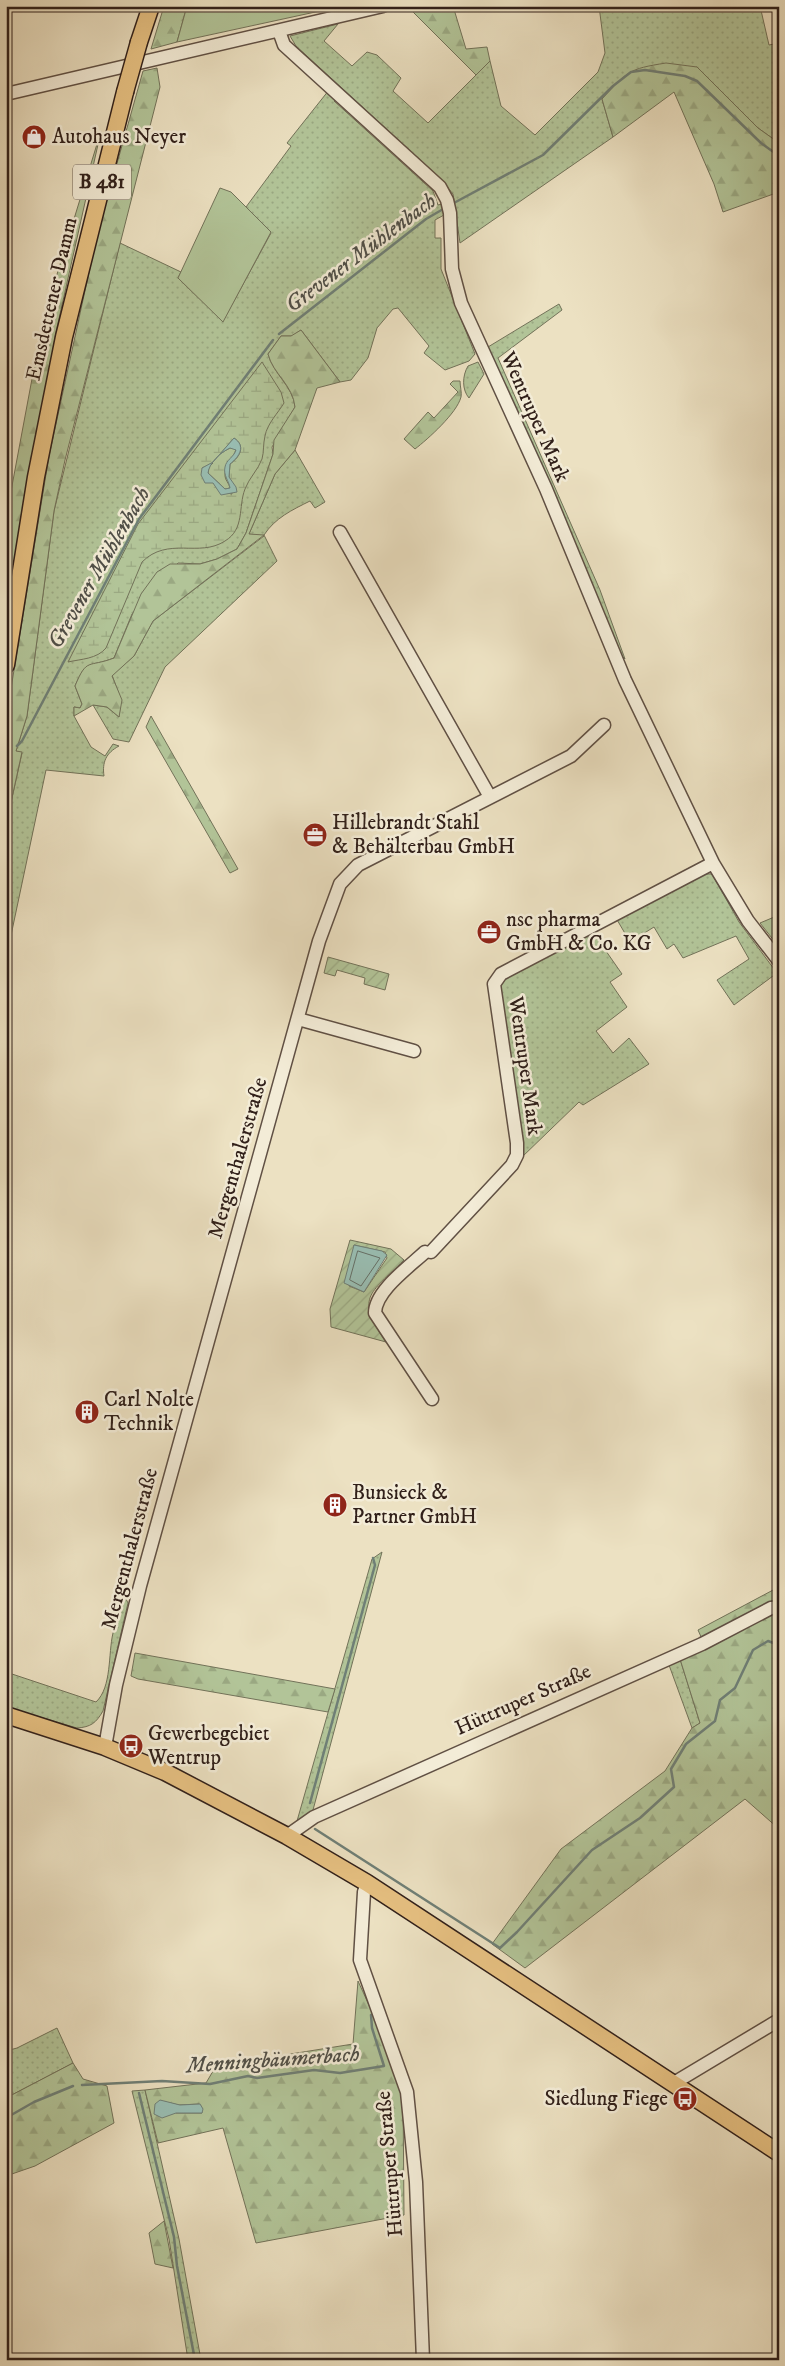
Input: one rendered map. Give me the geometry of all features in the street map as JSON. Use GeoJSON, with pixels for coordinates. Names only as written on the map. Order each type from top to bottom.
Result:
{"type":"FeatureCollection","features":[{"type":"Feature","properties":{"kind":"main road","name":"Emsdettener Damm"},"geometry":{"type":"LineString","coordinates":[[6,665],[36,477],[64,336],[125,92],[151,6]]}},
{"type":"Feature","properties":{"kind":"main road"},"geometry":{"type":"LineString","coordinates":[[6,1715],[104,1747],[204,1791],[287,1836],[367,1883],[779,2153]]}},
{"type":"Feature","properties":{"kind":"street"},"geometry":{"type":"LineString","coordinates":[[6,94],[383,6]]}},
{"type":"Feature","properties":{"kind":"street","name":"Wentruper Mark"},"geometry":{"type":"LineString","coordinates":[[279,31],[284,45],[440,187],[449,206],[452,270],[461,303],[546,489],[626,680],[714,862],[748,920],[779,961]]}},
{"type":"Feature","properties":{"kind":"street"},"geometry":{"type":"LineString","coordinates":[[340,532],[490,797]]}},
{"type":"Feature","properties":{"kind":"street","name":"Mergenthalerstraße"},"geometry":{"type":"LineString","coordinates":[[104,1747],[116,1686],[140,1586],[319,941],[340,884],[345,876],[358,865],[571,756],[604,725]]}},
{"type":"Feature","properties":{"kind":"street","name":"Wentruper Mark"},"geometry":{"type":"LineString","coordinates":[[432,1399],[376,1313],[376,1305],[380,1295],[428,1252],[512,1165],[517,1155],[517,1143],[494,984],[501,974],[714,862]]}},
{"type":"Feature","properties":{"kind":"street"},"geometry":{"type":"LineString","coordinates":[[298,1019],[414,1051]]}},
{"type":"Feature","properties":{"kind":"street","name":"Hüttruper Straße"},"geometry":{"type":"LineString","coordinates":[[287,1836],[314,1817],[702,1644],[771,1608],[779,1607]]}},
{"type":"Feature","properties":{"kind":"street","name":"Hüttruper Straße"},"geometry":{"type":"LineString","coordinates":[[367,1883],[364,1892],[360,1960],[407,2092],[416,2182],[423,2360]]}},
{"type":"Feature","properties":{"kind":"street"},"geometry":{"type":"LineString","coordinates":[[674,2083],[779,2020]]}},
{"type":"Feature","properties":{"kind":"green space"},"geometry":{"type":"Polygon","coordinates":[[[164,6],[187,6],[177,42],[151,49],[164,6]]]}},
{"type":"Feature","properties":{"kind":"green space"},"geometry":{"type":"Polygon","coordinates":[[[187,6],[343,6],[177,42],[187,6]]]}},
{"type":"Feature","properties":{"kind":"green space"},"geometry":{"type":"Polygon","coordinates":[[[453,6],[466,49],[487,47],[490,61],[476,75],[408,7],[453,6]]]}},
{"type":"Feature","properties":{"kind":"green space"},"geometry":{"type":"Polygon","coordinates":[[[599,6],[760,6],[769,45],[779,43],[779,143],[758,128],[697,67],[602,99],[613,137],[460,243],[453,194],[439,177],[296,46],[290,36],[338,24],[324,41],[352,66],[367,52],[377,55],[401,78],[393,91],[428,123],[490,61],[501,106],[535,135],[598,72],[605,53],[599,6]]]}},
{"type":"Feature","properties":{"kind":"green space"},"geometry":{"type":"Polygon","coordinates":[[[666,63],[697,67],[758,128],[779,143],[779,192],[723,212],[714,184],[674,92],[613,137],[602,99],[629,73],[644,67],[666,63]]]}},
{"type":"Feature","properties":{"kind":"green space"},"geometry":{"type":"Polygon","coordinates":[[[157,68],[160,87],[65,460],[54,511],[27,716],[16,751],[22,752],[6,825],[6,719],[49,456],[98,231],[143,71],[157,68]]]}},
{"type":"Feature","properties":{"kind":"green space"},"geometry":{"type":"Polygon","coordinates":[[[329,90],[337,98],[334,101],[433,191],[438,205],[442,204],[444,215],[435,220],[435,238],[441,238],[441,269],[475,354],[469,361],[445,370],[424,353],[429,346],[398,308],[393,309],[377,328],[368,358],[351,380],[340,382],[301,330],[292,336],[281,336],[268,354],[274,368],[291,393],[295,407],[272,447],[273,454],[246,533],[237,549],[217,559],[200,564],[178,563],[132,614],[114,658],[89,665],[82,671],[75,686],[82,704],[80,708],[74,707],[74,716],[91,747],[105,756],[113,744],[119,746],[106,758],[104,776],[46,770],[6,959],[6,825],[22,753],[16,751],[27,716],[54,511],[120,243],[181,272],[178,278],[223,321],[271,233],[246,207],[291,146],[287,143],[329,90]]]}},
{"type":"Feature","properties":{"kind":"green space"},"geometry":{"type":"Polygon","coordinates":[[[101,131],[56,332],[6,623],[6,518],[43,320],[101,131]]]}},
{"type":"Feature","properties":{"kind":"green space"},"geometry":{"type":"Polygon","coordinates":[[[220,188],[231,192],[271,232],[223,322],[178,278],[220,188]]]}},
{"type":"Feature","properties":{"kind":"green space"},"geometry":{"type":"Polygon","coordinates":[[[559,304],[562,310],[498,358],[600,590],[625,659],[618,652],[488,347],[559,304]]]}},
{"type":"Feature","properties":{"kind":"green space"},"geometry":{"type":"Polygon","coordinates":[[[301,330],[340,382],[317,388],[295,450],[275,474],[249,534],[264,535],[153,621],[134,656],[112,676],[122,700],[119,717],[107,707],[93,705],[74,716],[74,707],[80,708],[82,704],[75,686],[82,671],[89,665],[114,658],[141,594],[157,572],[170,564],[200,564],[217,559],[237,549],[246,533],[273,454],[274,440],[295,407],[291,392],[274,368],[268,354],[281,336],[291,336],[301,330]]]}},
{"type":"Feature","properties":{"kind":"green space"},"geometry":{"type":"Polygon","coordinates":[[[262,362],[281,392],[284,403],[266,432],[262,459],[245,489],[236,530],[225,541],[215,546],[205,548],[173,548],[152,554],[142,562],[106,648],[93,656],[68,662],[138,524],[262,362]],[[234,438],[221,453],[230,448],[236,449],[225,472],[230,488],[225,489],[208,473],[209,467],[213,463],[202,468],[218,488],[232,494],[229,477],[230,464],[239,455],[241,448],[238,441],[234,438]]]}},
{"type":"Feature","properties":{"kind":"green space"},"geometry":{"type":"Polygon","coordinates":[[[478,362],[484,374],[469,398],[464,387],[465,374],[468,366],[478,362]]]}},
{"type":"Feature","properties":{"kind":"green space"},"geometry":{"type":"Polygon","coordinates":[[[453,381],[460,381],[461,395],[458,403],[441,425],[415,449],[404,439],[428,412],[434,418],[458,392],[450,384],[453,381]]]}},
{"type":"Feature","properties":{"kind":"green space"},"geometry":{"type":"Polygon","coordinates":[[[295,450],[325,502],[315,508],[310,501],[284,515],[268,529],[264,535],[277,561],[165,667],[129,742],[113,739],[93,705],[107,707],[119,717],[121,700],[112,675],[134,656],[153,621],[264,536],[249,534],[275,474],[295,450]]]}},
{"type":"Feature","properties":{"kind":"green space"},"geometry":{"type":"Polygon","coordinates":[[[151,716],[238,869],[230,873],[146,727],[151,716]]]}},
{"type":"Feature","properties":{"kind":"green space"},"geometry":{"type":"Polygon","coordinates":[[[702,874],[712,874],[739,922],[777,973],[734,1005],[717,980],[749,959],[736,936],[683,958],[674,944],[667,949],[654,927],[630,942],[616,918],[702,874]]]}},
{"type":"Feature","properties":{"kind":"green space"},"geometry":{"type":"Polygon","coordinates":[[[779,915],[779,947],[760,923],[779,915]]]}},
{"type":"Feature","properties":{"kind":"green space"},"geometry":{"type":"Polygon","coordinates":[[[592,931],[622,974],[610,982],[627,1007],[596,1031],[613,1053],[629,1038],[649,1064],[583,1105],[579,1102],[521,1158],[499,991],[500,982],[506,975],[592,931]]]}},
{"type":"Feature","properties":{"kind":"green space"},"geometry":{"type":"Polygon","coordinates":[[[328,957],[389,974],[385,990],[364,984],[365,978],[337,970],[335,976],[324,973],[328,957]]]}},
{"type":"Feature","properties":{"kind":"green space"},"geometry":{"type":"Polygon","coordinates":[[[350,1240],[391,1249],[404,1260],[382,1281],[370,1297],[371,1315],[386,1342],[331,1327],[330,1309],[350,1240]],[[354,1245],[349,1286],[364,1292],[387,1258],[385,1252],[354,1245]]]}},
{"type":"Feature","properties":{"kind":"green space"},"geometry":{"type":"Polygon","coordinates":[[[779,1283],[779,1829],[745,1799],[525,1968],[492,1944],[561,1849],[665,1771],[692,1728],[700,1723],[680,1659],[702,1639],[698,1630],[775,1589],[776,1285],[779,1283]]]}},
{"type":"Feature","properties":{"kind":"green space"},"geometry":{"type":"Polygon","coordinates":[[[382,1552],[313,1810],[297,1821],[372,1559],[382,1552]]]}},
{"type":"Feature","properties":{"kind":"green space"},"geometry":{"type":"Polygon","coordinates":[[[124,1595],[128,1603],[103,1711],[98,1719],[86,1727],[77,1728],[6,1707],[6,1672],[96,1702],[105,1688],[109,1670],[111,1641],[124,1595]]]}},
{"type":"Feature","properties":{"kind":"green space"},"geometry":{"type":"Polygon","coordinates":[[[135,1653],[335,1689],[328,1712],[138,1679],[131,1676],[135,1653]]]}},
{"type":"Feature","properties":{"kind":"green space"},"geometry":{"type":"Polygon","coordinates":[[[680,1659],[700,1723],[692,1728],[669,1665],[680,1659]]]}},
{"type":"Feature","properties":{"kind":"green space"},"geometry":{"type":"Polygon","coordinates":[[[358,1981],[384,2038],[403,2093],[404,2215],[256,2243],[223,2128],[158,2143],[145,2090],[206,2083],[216,2066],[353,2044],[358,1981]],[[160,2101],[176,2113],[202,2113],[199,2104],[179,2105],[160,2101]]]}},
{"type":"Feature","properties":{"kind":"green space"},"geometry":{"type":"Polygon","coordinates":[[[57,2028],[73,2063],[6,2098],[6,2051],[17,2048],[57,2028]]]}},
{"type":"Feature","properties":{"kind":"green space"},"geometry":{"type":"Polygon","coordinates":[[[73,2063],[83,2079],[107,2086],[114,2123],[35,2166],[6,2176],[6,2098],[73,2063]]]}},
{"type":"Feature","properties":{"kind":"green space"},"geometry":{"type":"Polygon","coordinates":[[[145,2090],[179,2239],[201,2360],[188,2360],[169,2239],[132,2091],[145,2090]]]}},
{"type":"Feature","properties":{"kind":"green space"},"geometry":{"type":"Polygon","coordinates":[[[164,2221],[173,2268],[155,2264],[149,2233],[164,2221]]]}},
{"type":"Feature","properties":{"kind":"water"},"geometry":{"type":"Polygon","coordinates":[[[234,438],[238,441],[241,448],[237,458],[230,464],[229,477],[237,492],[221,495],[213,483],[205,483],[201,475],[202,468],[213,462],[208,473],[225,489],[230,488],[225,467],[236,450],[230,448],[218,457],[234,438]]]}},
{"type":"Feature","properties":{"kind":"water"},"geometry":{"type":"Polygon","coordinates":[[[354,1245],[382,1251],[387,1255],[364,1292],[344,1283],[354,1245]]]}},
{"type":"Feature","properties":{"kind":"water"},"geometry":{"type":"Polygon","coordinates":[[[160,2100],[180,2105],[200,2104],[203,2109],[202,2113],[176,2113],[162,2118],[154,2114],[155,2104],[160,2100]]]}},
{"type":"Feature","properties":{"kind":"waterway","name":"Grevener Mühlenbach"},"geometry":{"type":"LineString","coordinates":[[452,204],[543,155],[613,86],[631,72],[645,70],[685,76],[697,81],[761,143],[779,156]]}},
{"type":"Feature","properties":{"kind":"waterway","name":"Grevener Mühlenbach"},"geometry":{"type":"LineString","coordinates":[[279,334],[426,219],[445,208]]}},
{"type":"Feature","properties":{"kind":"waterway","name":"Grevener Mühlenbach"},"geometry":{"type":"LineString","coordinates":[[17,746],[22,741],[139,519],[273,340]]}},
{"type":"Feature","properties":{"kind":"waterway"},"geometry":{"type":"LineString","coordinates":[[310,1803],[375,1565],[373,1558]]}},
{"type":"Feature","properties":{"kind":"waterway","name":"Menningbäumerbach"},"geometry":{"type":"LineString","coordinates":[[315,1829],[500,1948],[592,1850],[640,1818],[674,1787],[671,1769],[686,1744],[715,1721],[720,1700],[735,1688],[753,1650],[768,1641],[779,1645]]}},
{"type":"Feature","properties":{"kind":"waterway","name":"Menningbäumerbach"},"geometry":{"type":"LineString","coordinates":[[82,2085],[162,2081],[210,2084],[248,2076],[257,2078],[314,2070],[340,2073],[384,2066],[372,2028],[371,2015]]}},
{"type":"Feature","properties":{"kind":"waterway","name":"Menningbäumerbach"},"geometry":{"type":"LineString","coordinates":[[6,2118],[34,2102],[73,2086]]}},
{"type":"Feature","properties":{"kind":"waterway"},"geometry":{"type":"LineString","coordinates":[[139,2093],[174,2237],[177,2266],[195,2360]]}},
{"type":"Feature","properties":{"kind":"place","name":"Autohaus Neyer"},"geometry":{"type":"Point","coordinates":[34,137]}},
{"type":"Feature","properties":{"kind":"place","name":"Hillebrandt Stahl & Behälterbau GmbH"},"geometry":{"type":"Point","coordinates":[315,835]}},
{"type":"Feature","properties":{"kind":"place","name":"nsc pharma GmbH & Co. KG"},"geometry":{"type":"Point","coordinates":[489,932]}},
{"type":"Feature","properties":{"kind":"place","name":"Carl Nolte Technik"},"geometry":{"type":"Point","coordinates":[87,1412]}},
{"type":"Feature","properties":{"kind":"place","name":"Bunsieck & Partner GmbH"},"geometry":{"type":"Point","coordinates":[335,1505]}},
{"type":"Feature","properties":{"kind":"place","name":"Gewerbegebiet Wentrup"},"geometry":{"type":"Point","coordinates":[131,1746]}},
{"type":"Feature","properties":{"kind":"place","name":"Siedlung Fiege"},"geometry":{"type":"Point","coordinates":[685,2099]}}]}
